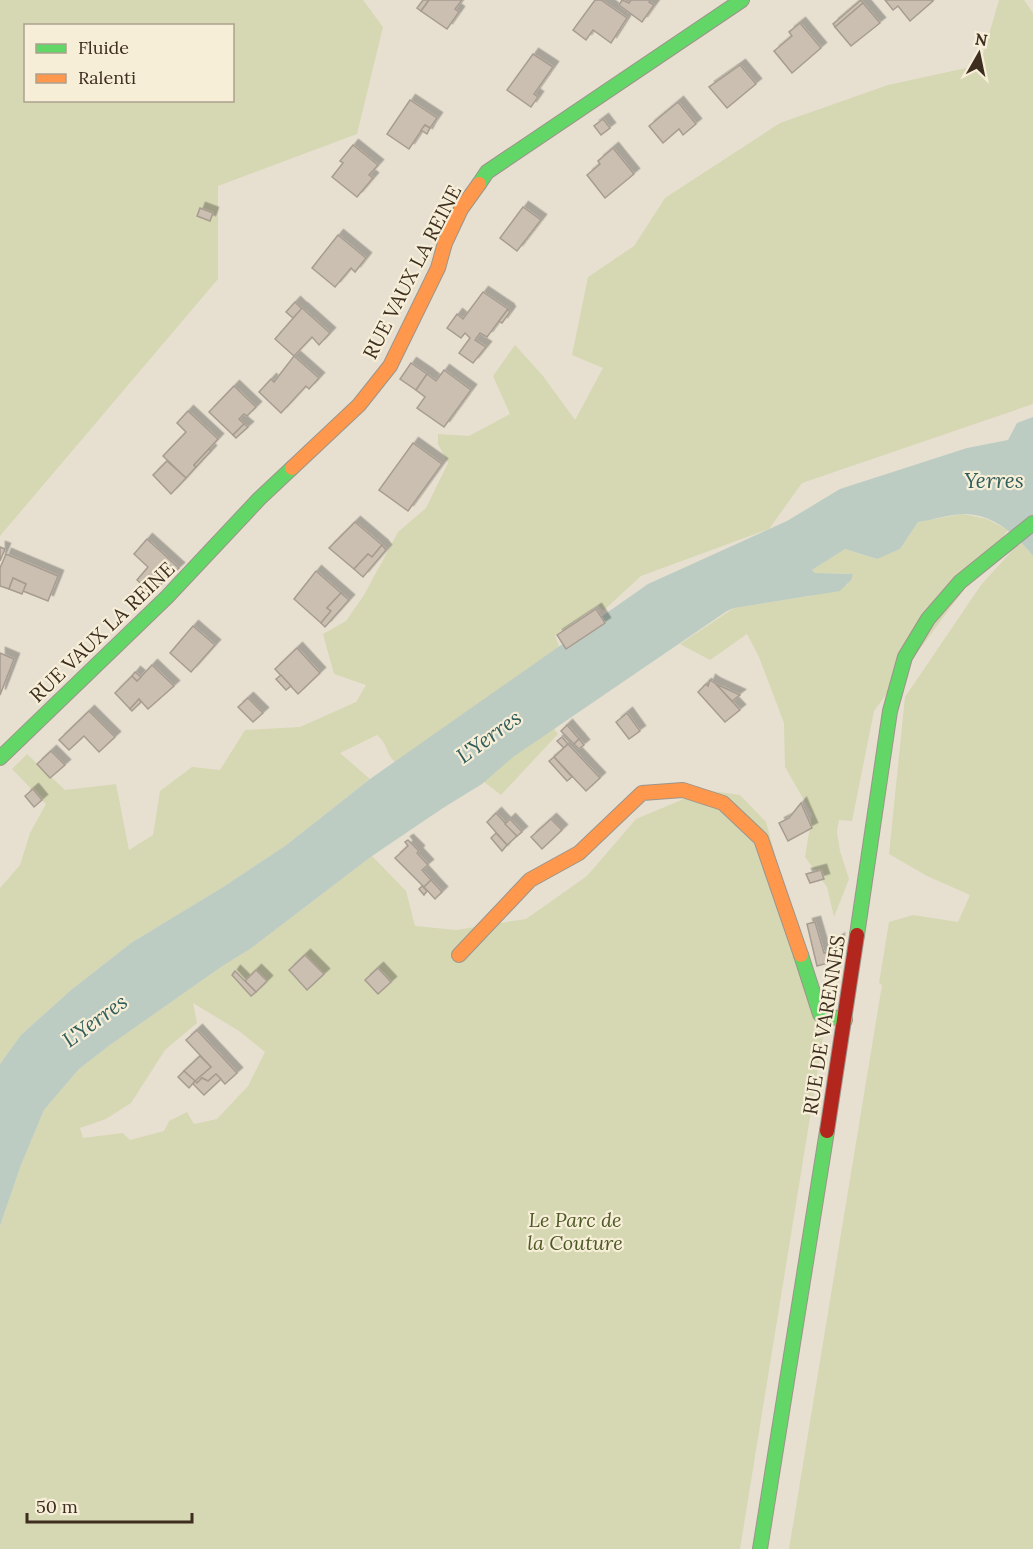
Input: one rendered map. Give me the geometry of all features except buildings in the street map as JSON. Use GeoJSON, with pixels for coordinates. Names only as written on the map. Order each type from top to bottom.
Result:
{"type":"FeatureCollection","features":[{"type":"Feature","properties":{"kind":"street","name":"RUE VAUX LA REINE"},"geometry":{"type":"LineString","coordinates":[[0,758],[167,597],[259,499],[359,405],[390,366],[438,268],[445,243],[461,209],[487,172],[742,0]]}},
{"type":"Feature","properties":{"kind":"street","name":"RUE DE VARENNES"},"geometry":{"type":"LineString","coordinates":[[760,1549],[845,1020],[890,711],[905,657],[928,619],[960,582],[1033,523]]}},
{"type":"Feature","properties":{"kind":"street"},"geometry":{"type":"LineString","coordinates":[[459,955],[530,880],[579,853],[642,793],[683,790],[723,803],[761,839],[820,1014],[845,1020]]}},
{"type":"Feature","properties":{"kind":"green space"},"geometry":{"type":"Polygon","coordinates":[[[0,0],[363,0],[383,27],[357,134],[218,186],[218,279],[0,536],[0,0]]]}},
{"type":"Feature","properties":{"kind":"green space"},"geometry":{"type":"Polygon","coordinates":[[[999,0],[1024,0],[1033,13],[1033,404],[802,483],[769,529],[641,576],[603,611],[598,605],[555,635],[559,647],[524,672],[531,723],[554,729],[558,734],[501,795],[462,765],[418,746],[395,762],[377,735],[340,753],[370,779],[285,846],[131,943],[71,990],[21,1035],[0,1064],[0,888],[20,865],[30,833],[46,804],[12,769],[27,754],[65,790],[116,784],[129,850],[153,835],[160,791],[192,767],[220,770],[245,730],[300,727],[356,702],[366,685],[334,674],[323,634],[346,621],[364,595],[398,532],[426,508],[448,463],[438,444],[438,434],[469,436],[510,414],[493,376],[515,345],[543,376],[575,420],[603,368],[572,355],[588,277],[634,246],[665,198],[780,123],[888,85],[980,65],[999,0]]]}},
{"type":"Feature","properties":{"kind":"green space"},"geometry":{"type":"Polygon","coordinates":[[[963,514],[987,519],[1008,530],[874,711],[852,821],[839,820],[837,832],[840,851],[849,879],[834,917],[827,887],[805,857],[812,814],[785,767],[784,723],[759,657],[747,634],[710,660],[680,644],[734,608],[810,596],[847,585],[853,574],[815,573],[812,570],[845,549],[876,559],[900,549],[918,522],[963,514]]]}},
{"type":"Feature","properties":{"kind":"green space"},"geometry":{"type":"Polygon","coordinates":[[[1021,541],[1033,556],[1033,1549],[789,1549],[882,985],[879,983],[889,922],[913,915],[958,922],[970,895],[927,876],[889,854],[905,697],[981,585],[1021,541]]]}},
{"type":"Feature","properties":{"kind":"green space","name":"Le Parc de la Couture"},"geometry":{"type":"Polygon","coordinates":[[[705,790],[740,795],[766,822],[824,1031],[740,1549],[0,1549],[0,1226],[21,1165],[44,1110],[79,1069],[221,967],[250,949],[372,856],[406,891],[415,926],[456,930],[526,919],[587,876],[636,819],[705,790]],[[193,1003],[197,1023],[165,1050],[131,1103],[106,1119],[80,1128],[83,1138],[123,1133],[130,1140],[164,1131],[169,1121],[187,1112],[194,1124],[217,1119],[248,1086],[265,1052],[239,1031],[193,1003]]]}},
{"type":"Feature","properties":{"kind":"water","name":"Yerres"},"geometry":{"type":"Polygon","coordinates":[[[1033,417],[1033,556],[1020,541],[995,522],[976,515],[948,516],[918,522],[900,549],[877,559],[845,549],[812,570],[815,573],[853,574],[851,580],[840,591],[727,611],[513,757],[482,784],[372,856],[250,949],[221,967],[79,1069],[44,1110],[21,1165],[0,1226],[0,1064],[21,1035],[71,990],[131,943],[285,846],[370,779],[648,584],[787,521],[840,489],[967,448],[1008,440],[1017,423],[1033,417]]]}},
{"type":"Feature","properties":{"kind":"traffic: fast"},"geometry":{"type":"LineString","coordinates":[[479,184],[487,172],[742,0]]}},
{"type":"Feature","properties":{"kind":"traffic: fast"},"geometry":{"type":"LineString","coordinates":[[0,758],[167,597],[259,499],[292,468]]}},
{"type":"Feature","properties":{"kind":"traffic: fast"},"geometry":{"type":"LineString","coordinates":[[857,935],[890,711],[905,657],[928,619],[960,582],[1033,523]]}},
{"type":"Feature","properties":{"kind":"traffic: fast"},"geometry":{"type":"LineString","coordinates":[[801,955],[820,1014],[845,1020]]}},
{"type":"Feature","properties":{"kind":"traffic: fast"},"geometry":{"type":"LineString","coordinates":[[760,1549],[827,1131]]}},
{"type":"Feature","properties":{"kind":"traffic: slow"},"geometry":{"type":"LineString","coordinates":[[292,468],[359,405],[390,366],[438,268],[445,243],[461,209],[479,184]]}},
{"type":"Feature","properties":{"kind":"traffic: slow"},"geometry":{"type":"LineString","coordinates":[[459,955],[530,880],[579,853],[642,793],[683,790],[723,803],[761,839],[801,955]]}},
{"type":"Feature","properties":{"kind":"traffic: jam"},"geometry":{"type":"LineString","coordinates":[[827,1131],[857,935]]}},
{"type":"Feature","properties":{"kind":"water label","name":"L'Yerres"},"geometry":{"type":"Point","coordinates":[489,737]}},
{"type":"Feature","properties":{"kind":"water label","name":"L'Yerres"},"geometry":{"type":"Point","coordinates":[95,1021]}}]}
